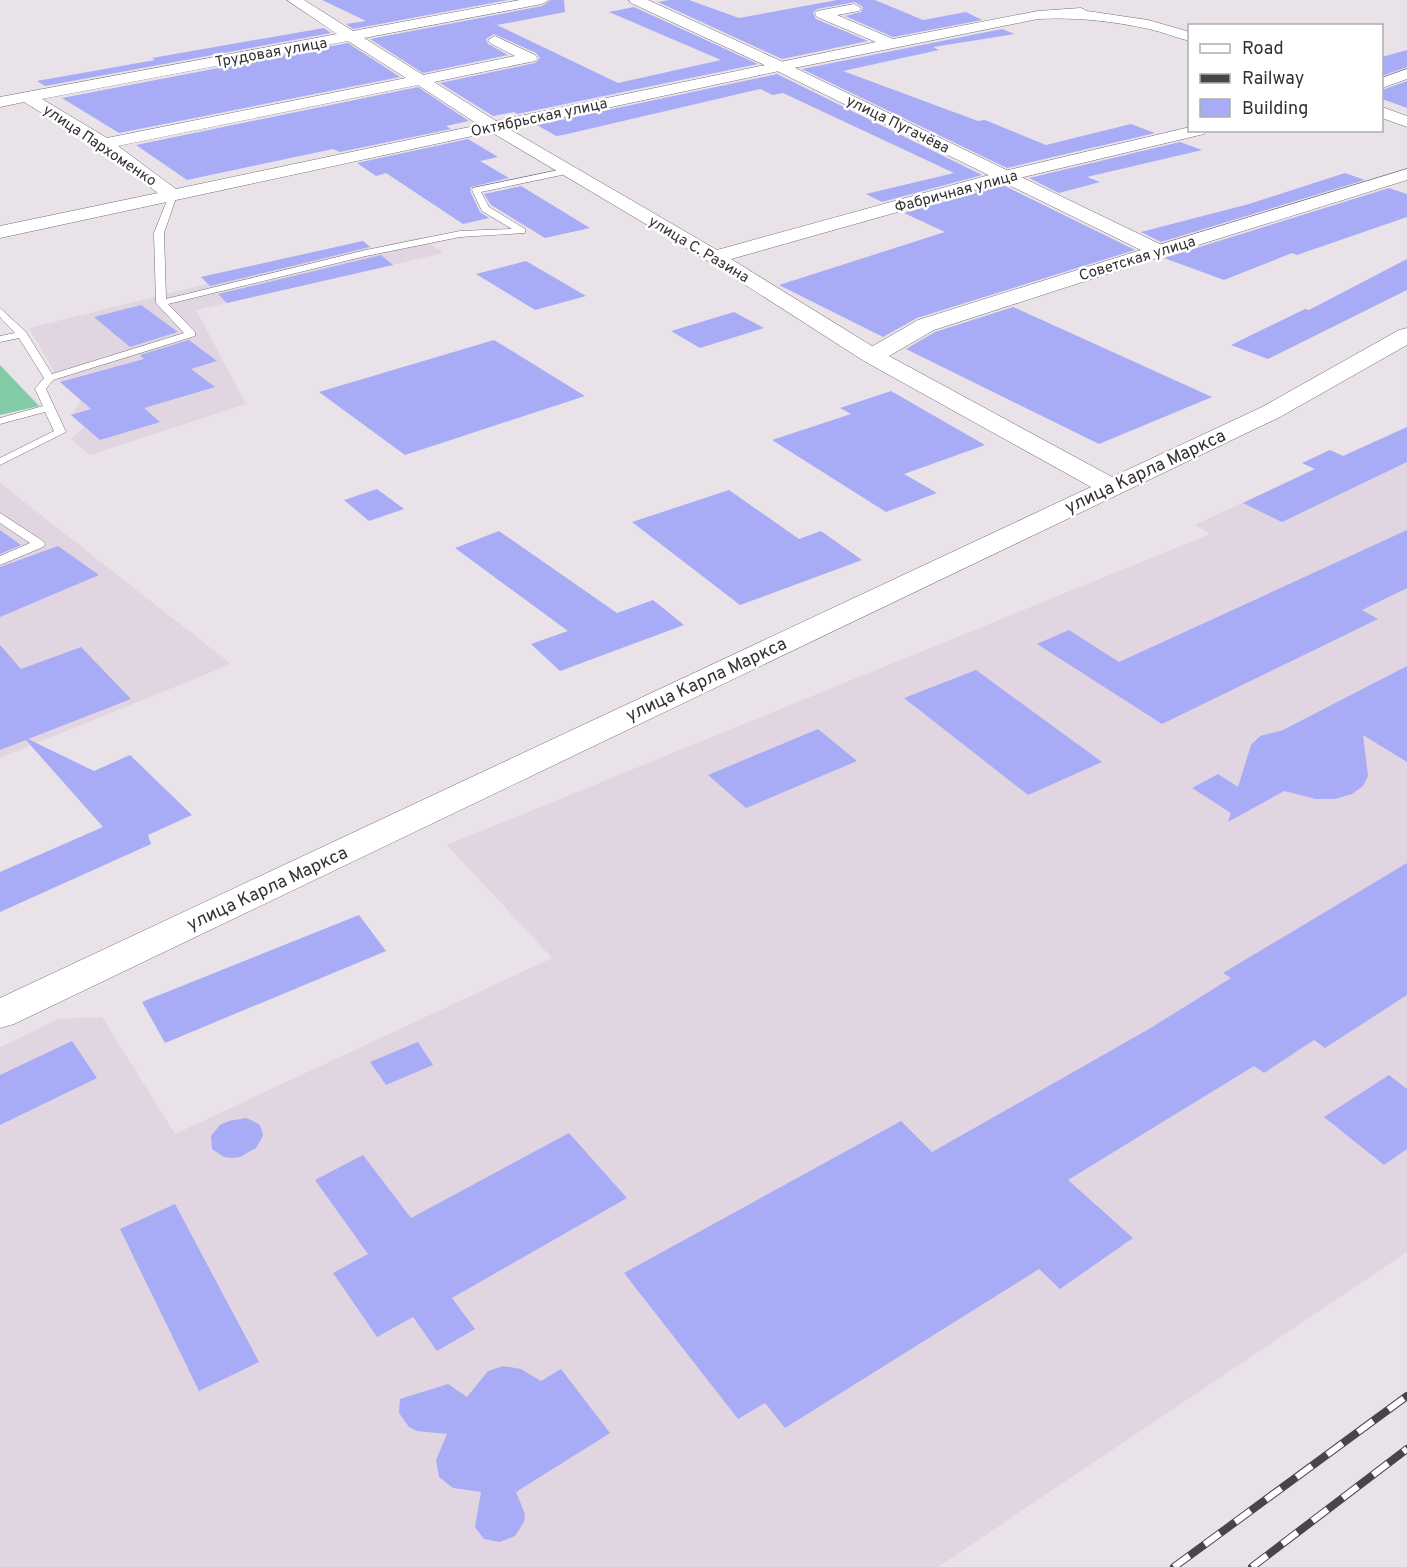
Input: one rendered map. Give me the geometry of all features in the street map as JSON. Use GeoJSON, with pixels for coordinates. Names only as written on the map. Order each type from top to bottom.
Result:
{"type":"FeatureCollection","features":[{"type":"Feature","properties":{"kind":"street","name":"улица С. Разина"},"geometry":{"type":"LineString","coordinates":[[294,0],[494,127],[715,257],[872,356],[1110,487]]}},
{"type":"Feature","properties":{"kind":"street","name":"Трудовая улица"},"geometry":{"type":"LineString","coordinates":[[0,102],[542,0]]}},
{"type":"Feature","properties":{"kind":"street","name":"улица Пугачёва"},"geometry":{"type":"LineString","coordinates":[[636,0],[779,66],[1159,251]]}},
{"type":"Feature","properties":{"kind":"street"},"geometry":{"type":"LineString","coordinates":[[854,8],[822,15],[892,44]]}},
{"type":"Feature","properties":{"kind":"street","name":"Октябрьская улица"},"geometry":{"type":"LineString","coordinates":[[0,232],[779,66],[1038,15],[1079,13],[1120,18],[1167,28],[1188,36]]}},
{"type":"Feature","properties":{"kind":"street"},"geometry":{"type":"LineString","coordinates":[[104,144],[421,79],[536,62],[495,40]]}},
{"type":"Feature","properties":{"kind":"street"},"geometry":{"type":"LineString","coordinates":[[1383,83],[1407,74]]}},
{"type":"Feature","properties":{"kind":"street","name":"улица Пархоменко"},"geometry":{"type":"LineString","coordinates":[[27,97],[104,144],[172,195]]}},
{"type":"Feature","properties":{"kind":"street"},"geometry":{"type":"LineString","coordinates":[[1383,112],[1407,122]]}},
{"type":"Feature","properties":{"kind":"street","name":"Фабричная улица"},"geometry":{"type":"LineString","coordinates":[[715,257],[1006,176],[1190,132]]}},
{"type":"Feature","properties":{"kind":"street","name":"Советская улица"},"geometry":{"type":"LineString","coordinates":[[872,356],[926,325],[1407,174]]}},
{"type":"Feature","properties":{"kind":"street","name":"улица Карла Маркса"},"geometry":{"type":"LineString","coordinates":[[0,1014],[1271,412],[1407,335]]}},
{"type":"Feature","properties":{"kind":"lane"},"geometry":{"type":"LineString","coordinates":[[161,303],[366,253],[460,234],[522,231],[484,210],[476,190],[568,171]]}},
{"type":"Feature","properties":{"kind":"lane"},"geometry":{"type":"LineString","coordinates":[[0,462],[60,432],[40,389],[49,378],[191,334],[161,303],[159,233],[172,195]]}},
{"type":"Feature","properties":{"kind":"lane"},"geometry":{"type":"LineString","coordinates":[[0,311],[22,334],[49,378]]}},
{"type":"Feature","properties":{"kind":"lane"},"geometry":{"type":"LineString","coordinates":[[0,339],[22,334]]}},
{"type":"Feature","properties":{"kind":"lane"},"geometry":{"type":"LineString","coordinates":[[0,421],[49,408]]}},
{"type":"Feature","properties":{"kind":"lane"},"geometry":{"type":"LineString","coordinates":[[0,517],[39,544],[0,561]]}},
{"type":"Feature","properties":{"kind":"shaded area"},"geometry":{"type":"Polygon","coordinates":[[[421,237],[443,253],[196,310],[246,404],[90,455],[71,439],[84,427],[71,415],[81,401],[60,382],[29,328],[207,284],[201,277],[363,241],[372,248],[421,237]]]}},
{"type":"Feature","properties":{"kind":"shaded area"},"geometry":{"type":"Polygon","coordinates":[[[1407,427],[1407,1252],[938,1567],[0,1567],[0,1047],[59,1019],[102,1017],[175,1134],[552,958],[447,845],[1210,534],[1195,525],[1314,469],[1302,463],[1330,450],[1344,456],[1407,427]]]}},
{"type":"Feature","properties":{"kind":"shaded area"},"geometry":{"type":"Polygon","coordinates":[[[0,483],[231,664],[0,758],[0,483]]]}},
{"type":"Feature","properties":{"kind":"green space"},"geometry":{"type":"Polygon","coordinates":[[[0,365],[39,406],[0,415],[0,365]]]}},
{"type":"Feature","properties":{"kind":"building"},"geometry":{"type":"Polygon","coordinates":[[[322,0],[508,0],[353,29],[346,24],[366,21],[322,0]]]}},
{"type":"Feature","properties":{"kind":"building"},"geometry":{"type":"Polygon","coordinates":[[[551,0],[564,0],[565,12],[497,25],[618,83],[721,60],[609,12],[634,7],[758,64],[517,114],[514,112],[493,116],[440,83],[535,63],[540,58],[536,53],[494,34],[486,39],[488,44],[508,55],[423,73],[370,39],[542,6],[551,0]]]}},
{"type":"Feature","properties":{"kind":"building"},"geometry":{"type":"Polygon","coordinates":[[[689,0],[739,18],[837,0],[875,0],[923,20],[966,12],[982,20],[893,37],[845,16],[861,12],[863,7],[855,2],[817,9],[813,13],[816,19],[868,41],[782,59],[658,2],[689,0]]]}},
{"type":"Feature","properties":{"kind":"building"},"geometry":{"type":"Polygon","coordinates":[[[324,28],[331,33],[45,86],[37,81],[155,60],[152,58],[324,28]]]}},
{"type":"Feature","properties":{"kind":"building"},"geometry":{"type":"Polygon","coordinates":[[[1002,29],[1015,34],[933,47],[939,50],[843,71],[978,121],[985,120],[1046,145],[1131,124],[1155,133],[1007,168],[802,69],[1002,29]]]}},
{"type":"Feature","properties":{"kind":"building"},"geometry":{"type":"Polygon","coordinates":[[[348,43],[400,77],[119,133],[62,98],[348,43]]]}},
{"type":"Feature","properties":{"kind":"building"},"geometry":{"type":"Polygon","coordinates":[[[1407,50],[1407,67],[1383,76],[1383,57],[1407,50]]]}},
{"type":"Feature","properties":{"kind":"building"},"geometry":{"type":"Polygon","coordinates":[[[777,74],[982,175],[882,202],[866,194],[954,173],[783,93],[773,95],[760,89],[563,135],[556,136],[537,125],[777,74]]]}},
{"type":"Feature","properties":{"kind":"building"},"geometry":{"type":"Polygon","coordinates":[[[1407,81],[1407,108],[1383,99],[1383,90],[1407,81]]]}},
{"type":"Feature","properties":{"kind":"building"},"geometry":{"type":"Polygon","coordinates":[[[418,87],[469,121],[446,126],[451,129],[340,152],[333,149],[187,180],[136,145],[418,87]]]}},
{"type":"Feature","properties":{"kind":"building"},"geometry":{"type":"Polygon","coordinates":[[[468,139],[498,157],[480,161],[509,178],[471,187],[470,191],[480,212],[489,218],[463,224],[386,173],[376,176],[357,163],[468,139]]]}},
{"type":"Feature","properties":{"kind":"building"},"geometry":{"type":"Polygon","coordinates":[[[1180,142],[1202,150],[1087,177],[1100,182],[1059,193],[1029,178],[1180,142]]]}},
{"type":"Feature","properties":{"kind":"building"},"geometry":{"type":"Polygon","coordinates":[[[1345,173],[1365,180],[1161,242],[1141,232],[1249,204],[1345,173]]]}},
{"type":"Feature","properties":{"kind":"building"},"geometry":{"type":"Polygon","coordinates":[[[1003,185],[1135,250],[917,318],[883,337],[779,285],[945,232],[904,213],[1003,185]]]}},
{"type":"Feature","properties":{"kind":"building"},"geometry":{"type":"Polygon","coordinates":[[[521,186],[590,228],[545,238],[491,205],[484,194],[521,186]]]}},
{"type":"Feature","properties":{"kind":"building"},"geometry":{"type":"Polygon","coordinates":[[[1389,188],[1407,194],[1407,217],[1297,255],[1292,253],[1224,280],[1164,258],[1389,188]]]}},
{"type":"Feature","properties":{"kind":"building"},"geometry":{"type":"Polygon","coordinates":[[[363,241],[370,247],[210,286],[201,277],[363,241]]]}},
{"type":"Feature","properties":{"kind":"building"},"geometry":{"type":"Polygon","coordinates":[[[381,255],[393,265],[227,303],[218,294],[381,255]]]}},
{"type":"Feature","properties":{"kind":"building"},"geometry":{"type":"Polygon","coordinates":[[[1407,259],[1407,290],[1268,359],[1231,345],[1305,309],[1309,310],[1407,259]]]}},
{"type":"Feature","properties":{"kind":"building"},"geometry":{"type":"Polygon","coordinates":[[[526,261],[586,296],[535,310],[476,274],[526,261]]]}},
{"type":"Feature","properties":{"kind":"building"},"geometry":{"type":"Polygon","coordinates":[[[141,305],[178,332],[130,347],[94,317],[141,305]]]}},
{"type":"Feature","properties":{"kind":"building"},"geometry":{"type":"Polygon","coordinates":[[[1013,307],[1212,397],[1099,444],[906,349],[935,332],[1013,307]]]}},
{"type":"Feature","properties":{"kind":"building"},"geometry":{"type":"Polygon","coordinates":[[[734,312],[764,328],[700,348],[671,331],[734,312]]]}},
{"type":"Feature","properties":{"kind":"building"},"geometry":{"type":"Polygon","coordinates":[[[189,340],[217,361],[191,369],[215,387],[144,408],[160,422],[100,440],[71,415],[91,409],[60,382],[144,359],[140,355],[189,340]]]}},
{"type":"Feature","properties":{"kind":"building"},"geometry":{"type":"Polygon","coordinates":[[[494,340],[585,396],[405,455],[319,392],[494,340]]]}},
{"type":"Feature","properties":{"kind":"building"},"geometry":{"type":"Polygon","coordinates":[[[891,391],[985,445],[904,474],[937,493],[886,512],[772,440],[851,414],[840,408],[891,391]]]}},
{"type":"Feature","properties":{"kind":"building"},"geometry":{"type":"Polygon","coordinates":[[[1407,427],[1407,462],[1282,522],[1243,503],[1315,469],[1302,463],[1330,450],[1343,456],[1407,427]]]}},
{"type":"Feature","properties":{"kind":"building"},"geometry":{"type":"Polygon","coordinates":[[[377,489],[404,509],[369,521],[344,500],[377,489]]]}},
{"type":"Feature","properties":{"kind":"building"},"geometry":{"type":"Polygon","coordinates":[[[729,490],[799,539],[821,531],[862,560],[740,605],[632,522],[729,490]]]}},
{"type":"Feature","properties":{"kind":"building"},"geometry":{"type":"Polygon","coordinates":[[[0,530],[21,545],[0,554],[0,530]]]}},
{"type":"Feature","properties":{"kind":"building"},"geometry":{"type":"Polygon","coordinates":[[[1407,530],[1407,588],[1362,610],[1378,619],[1162,724],[1037,644],[1069,630],[1119,662],[1407,530]]]}},
{"type":"Feature","properties":{"kind":"building"},"geometry":{"type":"Polygon","coordinates":[[[499,531],[617,613],[653,600],[684,625],[560,671],[531,644],[568,631],[455,548],[499,531]]]}},
{"type":"Feature","properties":{"kind":"building"},"geometry":{"type":"Polygon","coordinates":[[[58,546],[99,575],[0,617],[0,567],[58,546]]]}},
{"type":"Feature","properties":{"kind":"building"},"geometry":{"type":"Polygon","coordinates":[[[0,645],[21,669],[81,647],[131,699],[28,739],[94,771],[130,755],[192,815],[148,835],[151,844],[0,912],[0,872],[103,827],[26,740],[0,750],[0,645]]]}},
{"type":"Feature","properties":{"kind":"building"},"geometry":{"type":"Polygon","coordinates":[[[1407,666],[1407,762],[1363,735],[1368,776],[1363,786],[1352,794],[1335,799],[1316,799],[1284,791],[1228,822],[1231,813],[1192,788],[1218,774],[1238,787],[1251,745],[1260,736],[1283,730],[1407,666]]]}},
{"type":"Feature","properties":{"kind":"building"},"geometry":{"type":"Polygon","coordinates":[[[976,670],[1102,762],[1028,795],[904,698],[976,670]]]}},
{"type":"Feature","properties":{"kind":"building"},"geometry":{"type":"Polygon","coordinates":[[[818,729],[857,761],[746,808],[708,775],[818,729]]]}},
{"type":"Feature","properties":{"kind":"building"},"geometry":{"type":"Polygon","coordinates":[[[1407,863],[1407,995],[1325,1048],[1314,1040],[1264,1073],[1254,1066],[1068,1180],[1133,1238],[1060,1289],[1039,1269],[785,1428],[765,1403],[738,1419],[624,1273],[901,1121],[932,1152],[1149,1029],[1231,978],[1223,973],[1407,863]]]}},
{"type":"Feature","properties":{"kind":"building"},"geometry":{"type":"Polygon","coordinates":[[[359,915],[386,951],[165,1043],[142,1002],[359,915]]]}},
{"type":"Feature","properties":{"kind":"building"},"geometry":{"type":"Polygon","coordinates":[[[72,1041],[97,1078],[0,1125],[0,1075],[72,1041]]]}},
{"type":"Feature","properties":{"kind":"building"},"geometry":{"type":"Polygon","coordinates":[[[418,1042],[433,1065],[386,1085],[370,1062],[418,1042]]]}},
{"type":"Feature","properties":{"kind":"building"},"geometry":{"type":"Polygon","coordinates":[[[1389,1075],[1407,1089],[1407,1149],[1384,1165],[1324,1117],[1389,1075]]]}},
{"type":"Feature","properties":{"kind":"building"},"geometry":{"type":"Polygon","coordinates":[[[246,1118],[259,1124],[262,1130],[263,1136],[256,1148],[240,1157],[232,1158],[224,1157],[212,1149],[211,1136],[220,1125],[246,1118]]]}},
{"type":"Feature","properties":{"kind":"building"},"geometry":{"type":"Polygon","coordinates":[[[569,1133],[627,1198],[452,1298],[475,1329],[437,1351],[413,1317],[377,1337],[333,1273],[368,1254],[315,1180],[363,1155],[411,1218],[569,1133]]]}},
{"type":"Feature","properties":{"kind":"building"},"geometry":{"type":"Polygon","coordinates":[[[175,1204],[259,1362],[199,1391],[120,1229],[175,1204]]]}},
{"type":"Feature","properties":{"kind":"building"},"geometry":{"type":"Polygon","coordinates":[[[503,1366],[521,1369],[541,1381],[561,1369],[610,1433],[516,1492],[525,1514],[524,1522],[515,1536],[500,1542],[484,1539],[475,1527],[481,1492],[453,1488],[439,1477],[436,1460],[447,1434],[417,1431],[409,1427],[399,1413],[400,1399],[448,1384],[467,1397],[488,1371],[503,1366]]]}},
{"type":"Feature","properties":{"kind":"railway"},"geometry":{"type":"LineString","coordinates":[[1174,1567],[1407,1396]]}},
{"type":"Feature","properties":{"kind":"railway"},"geometry":{"type":"LineString","coordinates":[[1252,1567],[1407,1449]]}}]}
